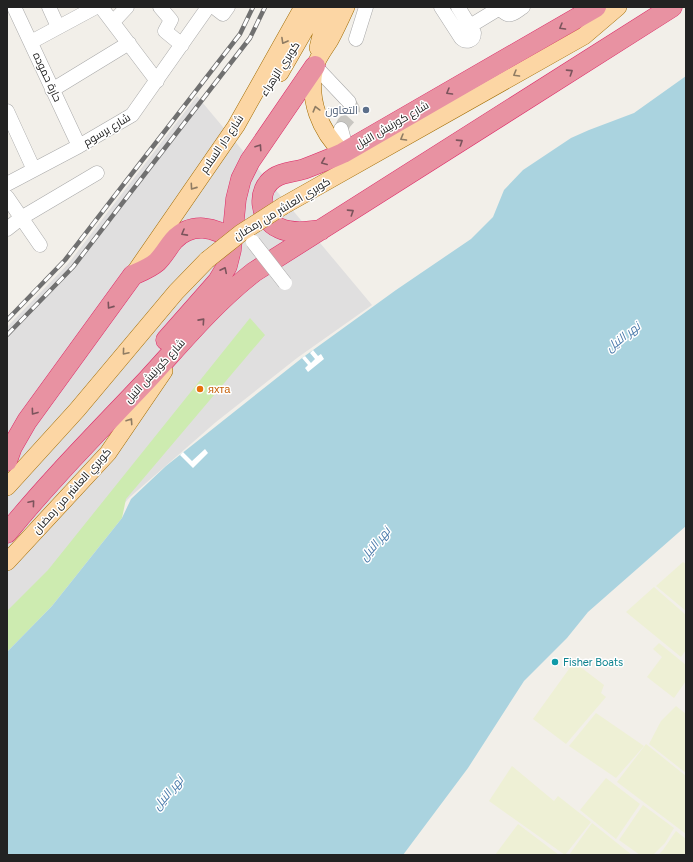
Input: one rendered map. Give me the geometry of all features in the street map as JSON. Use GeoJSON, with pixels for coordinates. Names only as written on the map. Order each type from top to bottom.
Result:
{"type":"FeatureCollection","features":[{"type":"Feature","properties":{"kind":"highway","name":"شارع كورنيش النيل"},"geometry":{"type":"LineString","coordinates":[[323,230],[290,231],[273,225],[265,215],[262,204],[263,192],[270,182],[279,175],[316,164],[345,152],[596,7]]}},
{"type":"Feature","properties":{"kind":"highway","name":"شارع كورنيش النيل"},"geometry":{"type":"LineString","coordinates":[[7,533],[42,492],[214,307],[240,283],[254,272],[323,230],[672,7]]}},
{"type":"Feature","properties":{"kind":"highway"},"geometry":{"type":"LineString","coordinates":[[146,380],[150,365],[161,346],[218,281],[229,258],[238,189],[245,170],[315,66]]}},
{"type":"Feature","properties":{"kind":"highway"},"geometry":{"type":"LineString","coordinates":[[7,461],[12,447],[27,421],[133,275],[156,263],[178,237],[190,230],[205,228],[212,229],[226,236],[232,241]]}},
{"type":"Feature","properties":{"kind":"main road","name":"شارع دار السلام"},"geometry":{"type":"LineString","coordinates":[[133,275],[236,126],[303,7]]}},
{"type":"Feature","properties":{"kind":"main road","name":"كوبري الزهراء"},"geometry":{"type":"LineString","coordinates":[[236,126],[262,99],[283,67],[318,7]]}},
{"type":"Feature","properties":{"kind":"main road","name":"كوبري الزهراء"},"geometry":{"type":"LineString","coordinates":[[315,66],[320,36],[332,7]]}},
{"type":"Feature","properties":{"kind":"main road"},"geometry":{"type":"LineString","coordinates":[[345,152],[336,146],[324,131],[316,112],[313,92],[315,66],[333,35],[346,7]]}},
{"type":"Feature","properties":{"kind":"main road","name":"كوبري العاشر من رمضان"},"geometry":{"type":"LineString","coordinates":[[7,487],[77,410],[176,292],[223,246],[267,216],[584,36],[618,7]]}},
{"type":"Feature","properties":{"kind":"main road","name":"كوبري العاشر من رمضان"},"geometry":{"type":"LineString","coordinates":[[7,562],[108,453],[188,336]]}},
{"type":"Feature","properties":{"kind":"street","name":"حارة حموده"},"geometry":{"type":"LineString","coordinates":[[14,7],[79,146]]}},
{"type":"Feature","properties":{"kind":"street"},"geometry":{"type":"LineString","coordinates":[[49,7],[58,28]]}},
{"type":"Feature","properties":{"kind":"street"},"geometry":{"type":"LineString","coordinates":[[31,42],[96,7]]}},
{"type":"Feature","properties":{"kind":"street"},"geometry":{"type":"LineString","coordinates":[[102,7],[157,80]]}},
{"type":"Feature","properties":{"kind":"street"},"geometry":{"type":"LineString","coordinates":[[113,22],[127,7]]}},
{"type":"Feature","properties":{"kind":"street"},"geometry":{"type":"LineString","coordinates":[[160,7],[171,20],[165,31],[182,45]]}},
{"type":"Feature","properties":{"kind":"street","name":"شارع برسوم"},"geometry":{"type":"LineString","coordinates":[[7,184],[79,146],[132,115],[208,7]]}},
{"type":"Feature","properties":{"kind":"street"},"geometry":{"type":"LineString","coordinates":[[356,39],[366,7]]}},
{"type":"Feature","properties":{"kind":"street"},"geometry":{"type":"LineString","coordinates":[[441,7],[461,38],[468,42],[474,34],[458,7]]}},
{"type":"Feature","properties":{"kind":"street"},"geometry":{"type":"LineString","coordinates":[[470,26],[498,9],[501,9],[507,14],[511,14],[523,7]]}},
{"type":"Feature","properties":{"kind":"street"},"geometry":{"type":"LineString","coordinates":[[52,90],[129,43]]}},
{"type":"Feature","properties":{"kind":"street"},"geometry":{"type":"LineString","coordinates":[[315,66],[349,102]]}},
{"type":"Feature","properties":{"kind":"street"},"geometry":{"type":"LineString","coordinates":[[7,111],[34,170]]}},
{"type":"Feature","properties":{"kind":"street"},"geometry":{"type":"LineString","coordinates":[[341,129],[345,152]]}},
{"type":"Feature","properties":{"kind":"street"},"geometry":{"type":"LineString","coordinates":[[7,229],[21,218],[97,173]]}},
{"type":"Feature","properties":{"kind":"street"},"geometry":{"type":"LineString","coordinates":[[7,197],[40,244]]}},
{"type":"Feature","properties":{"kind":"street"},"geometry":{"type":"LineString","coordinates":[[253,242],[285,283]]}},
{"type":"Feature","properties":{"kind":"shaded area"},"geometry":{"type":"Polygon","coordinates":[[[197,96],[372,305],[297,358],[216,422],[130,497],[7,632],[7,327],[68,264],[197,96]]]}},
{"type":"Feature","properties":{"kind":"green space"},"geometry":{"type":"Polygon","coordinates":[[[250,318],[265,335],[126,499],[122,518],[52,606],[7,652],[7,611],[48,570],[250,318]]]}},
{"type":"Feature","properties":{"kind":"green space"},"geometry":{"type":"Polygon","coordinates":[[[683,562],[686,564],[686,611],[656,586],[683,562]]]}},
{"type":"Feature","properties":{"kind":"green space"},"geometry":{"type":"Polygon","coordinates":[[[654,587],[686,615],[686,650],[681,657],[626,612],[654,587]]]}},
{"type":"Feature","properties":{"kind":"green space"},"geometry":{"type":"Polygon","coordinates":[[[659,643],[686,665],[686,681],[674,698],[647,677],[662,657],[653,649],[659,643]]]}},
{"type":"Feature","properties":{"kind":"green space"},"geometry":{"type":"Polygon","coordinates":[[[574,662],[604,685],[601,693],[606,697],[566,744],[533,719],[574,662]]]}},
{"type":"Feature","properties":{"kind":"green space"},"geometry":{"type":"Polygon","coordinates":[[[676,706],[686,714],[686,773],[649,744],[661,721],[676,706]]]}},
{"type":"Feature","properties":{"kind":"green space"},"geometry":{"type":"Polygon","coordinates":[[[596,713],[644,746],[616,778],[569,746],[596,713]]]}},
{"type":"Feature","properties":{"kind":"green space"},"geometry":{"type":"Polygon","coordinates":[[[646,744],[686,776],[686,834],[617,782],[646,744]]]}},
{"type":"Feature","properties":{"kind":"green space"},"geometry":{"type":"Polygon","coordinates":[[[512,766],[554,801],[558,796],[591,822],[565,855],[489,801],[512,766]]]}},
{"type":"Feature","properties":{"kind":"green space"},"geometry":{"type":"Polygon","coordinates":[[[606,778],[640,804],[616,839],[580,810],[606,778]]]}},
{"type":"Feature","properties":{"kind":"green space"},"geometry":{"type":"Polygon","coordinates":[[[643,805],[674,828],[665,843],[653,855],[640,855],[619,840],[643,805]]]}},
{"type":"Feature","properties":{"kind":"green space"},"geometry":{"type":"Polygon","coordinates":[[[592,823],[632,855],[569,855],[592,823]]]}},
{"type":"Feature","properties":{"kind":"green space"},"geometry":{"type":"Polygon","coordinates":[[[518,824],[559,855],[495,855],[518,824]]]}},
{"type":"Feature","properties":{"kind":"green space"},"geometry":{"type":"Polygon","coordinates":[[[676,831],[686,839],[686,855],[658,855],[663,850],[676,831]]]}},
{"type":"Feature","properties":{"kind":"water","name":"نهر النيل"},"geometry":{"type":"Polygon","coordinates":[[[686,76],[686,526],[588,612],[567,638],[524,681],[468,768],[403,855],[7,855],[7,652],[52,606],[122,518],[131,499],[166,466],[302,358],[396,290],[471,239],[493,217],[504,190],[523,170],[571,138],[634,113],[686,76]]]}},
{"type":"Feature","properties":{"kind":"pier"},"geometry":{"type":"Polygon","coordinates":[[[313,350],[318,356],[321,354],[324,359],[308,372],[305,368],[308,365],[302,358],[305,356],[311,363],[315,359],[310,353],[313,350]]]}},
{"type":"Feature","properties":{"kind":"pier"},"geometry":{"type":"Polygon","coordinates":[[[205,449],[208,453],[193,468],[180,455],[183,452],[192,461],[205,449]]]}},
{"type":"Feature","properties":{"kind":"tunnel"},"geometry":{"type":"LineString","coordinates":[[341,129],[353,113],[353,109],[349,102]]}},
{"type":"Feature","properties":{"kind":"railway"},"geometry":{"type":"LineString","coordinates":[[7,320],[65,260],[240,34],[253,7]]}},
{"type":"Feature","properties":{"kind":"railway"},"geometry":{"type":"LineString","coordinates":[[7,335],[73,267],[250,38],[265,7]]}},
{"type":"Feature","properties":{"kind":"place","name":"التعاون"},"geometry":{"type":"Point","coordinates":[366,110]}},
{"type":"Feature","properties":{"kind":"place","name":"яхта"},"geometry":{"type":"Point","coordinates":[200,389]}},
{"type":"Feature","properties":{"kind":"place","name":"Fisher Boats"},"geometry":{"type":"Point","coordinates":[555,662]}}]}
